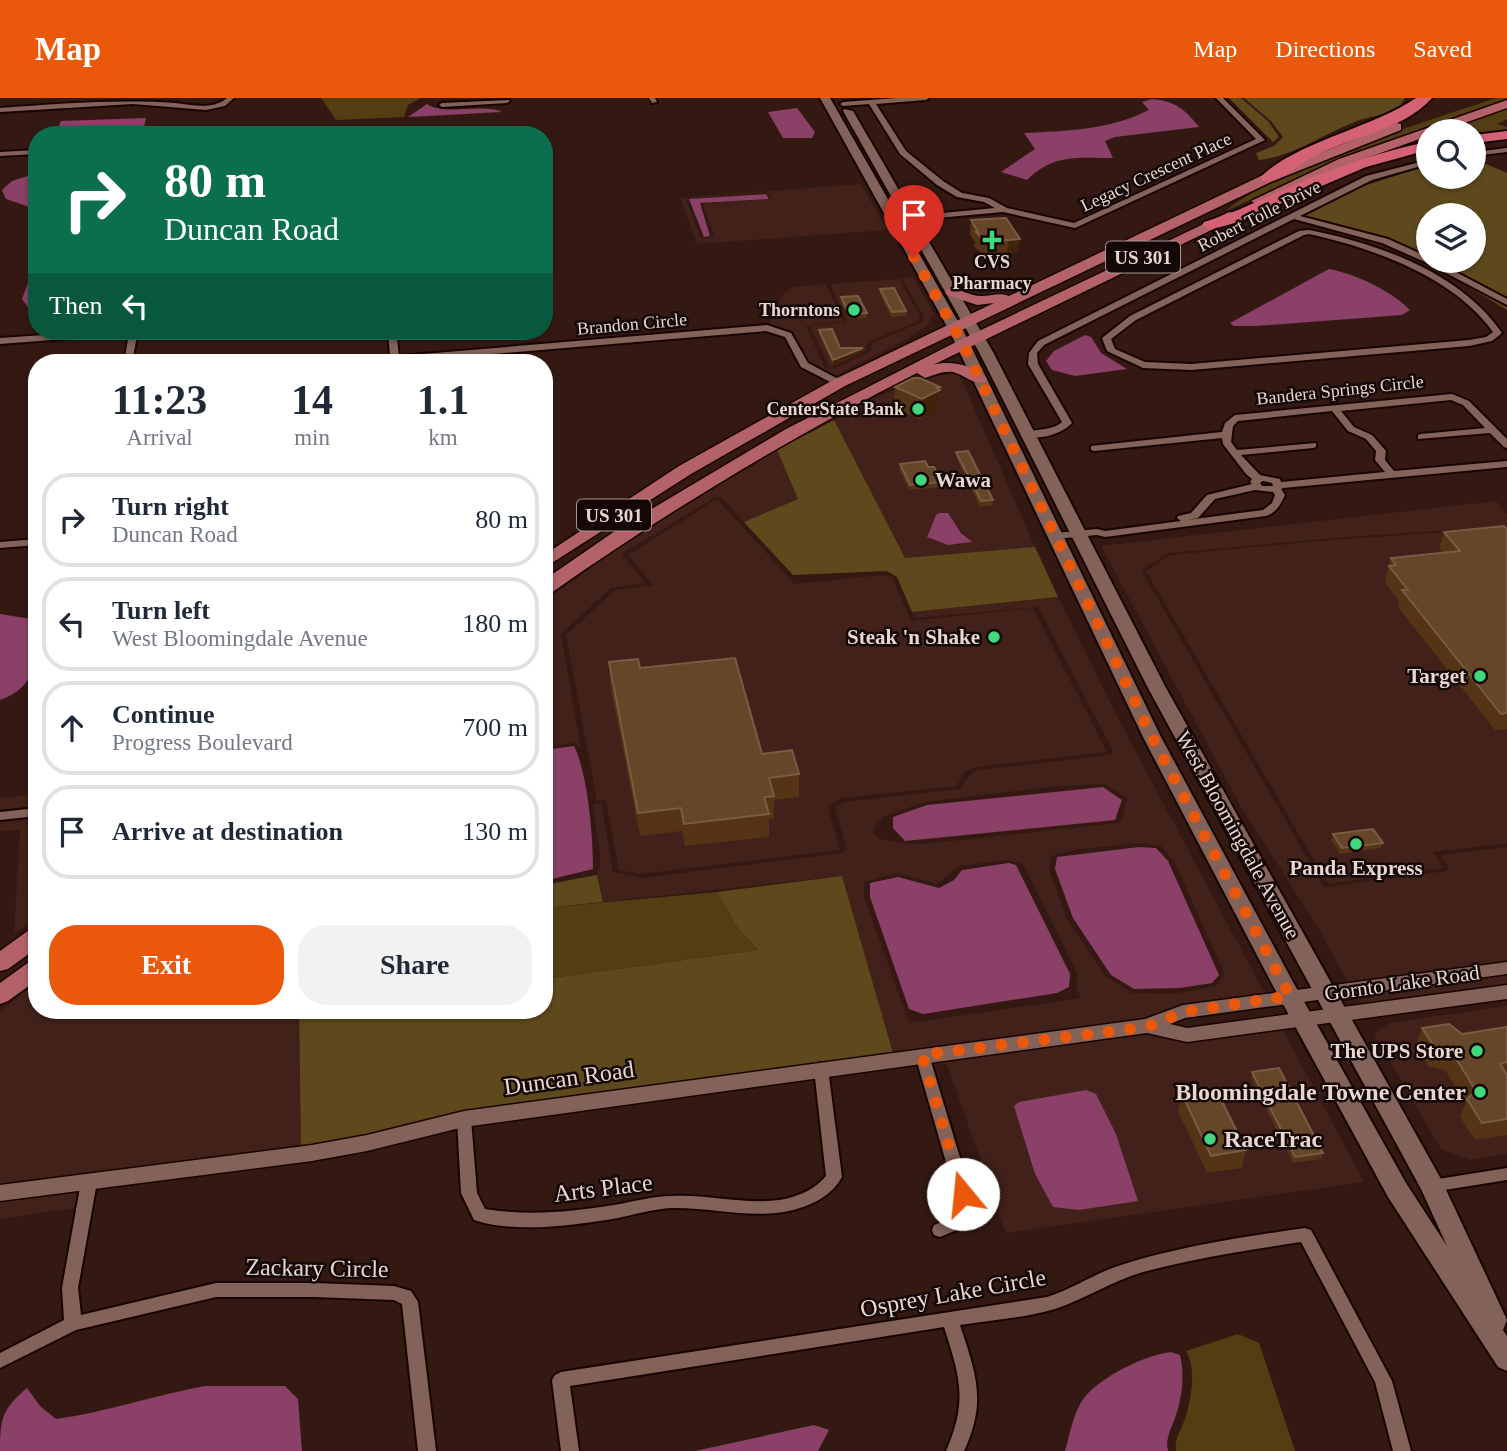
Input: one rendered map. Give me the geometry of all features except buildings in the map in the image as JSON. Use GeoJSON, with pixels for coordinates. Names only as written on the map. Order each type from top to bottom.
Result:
{"type":"FeatureCollection","features":[{"type":"Feature","properties":{"kind":"highway"},"geometry":{"type":"LineString","coordinates":[[1268,178],[1305,155],[1402,114],[1425,98]]}},
{"type":"Feature","properties":{"kind":"highway"},"geometry":{"type":"LineString","coordinates":[[1486,138],[1507,135]]}},
{"type":"Feature","properties":{"kind":"highway"},"geometry":{"type":"LineString","coordinates":[[1210,225],[1232,220],[1294,190],[1351,167],[1416,149]]}},
{"type":"Feature","properties":{"kind":"main road"},"geometry":{"type":"LineString","coordinates":[[825,98],[838,103],[911,218],[952,292],[967,336]]}},
{"type":"Feature","properties":{"kind":"main road"},"geometry":{"type":"LineString","coordinates":[[1462,105],[1485,98]]}},
{"type":"Feature","properties":{"kind":"main road"},"geometry":{"type":"LineString","coordinates":[[838,103],[851,144],[893,220],[967,336]]}},
{"type":"Feature","properties":{"kind":"main road","name":"US 301"},"geometry":{"type":"LineString","coordinates":[[553,557],[697,463],[839,383],[967,336],[1343,162],[1507,104]]}},
{"type":"Feature","properties":{"kind":"main road","name":"US 301"},"geometry":{"type":"LineString","coordinates":[[553,583],[649,517],[771,443],[1155,232],[1268,178],[1346,145],[1416,120]]}},
{"type":"Feature","properties":{"kind":"main road"},"geometry":{"type":"LineString","coordinates":[[851,144],[863,149],[897,202],[903,205]]}},
{"type":"Feature","properties":{"kind":"main road"},"geometry":{"type":"LineString","coordinates":[[771,443],[787,422],[929,350],[967,336],[1003,313],[1221,210],[1243,190]]}},
{"type":"Feature","properties":{"kind":"main road"},"geometry":{"type":"LineString","coordinates":[[952,292],[977,301],[995,301],[1128,239],[1155,232]]}},
{"type":"Feature","properties":{"kind":"main road","name":"West Bloomingdale Avenue"},"geometry":{"type":"LineString","coordinates":[[967,336],[979,379],[1152,737],[1397,1190],[1507,1359]]}},
{"type":"Feature","properties":{"kind":"main road","name":"West Bloomingdale Avenue"},"geometry":{"type":"LineString","coordinates":[[967,336],[1088,533],[1183,737],[1432,1186],[1507,1348]]}},
{"type":"Feature","properties":{"kind":"main road"},"geometry":{"type":"LineString","coordinates":[[855,399],[880,395],[929,370],[942,367],[963,369],[979,379]]}},
{"type":"Feature","properties":{"kind":"main road"},"geometry":{"type":"LineString","coordinates":[[553,545],[701,451],[732,442]]}},
{"type":"Feature","properties":{"kind":"main road"},"geometry":{"type":"LineString","coordinates":[[553,575],[557,566],[682,480],[697,463]]}},
{"type":"Feature","properties":{"kind":"main road"},"geometry":{"type":"LineString","coordinates":[[1152,737],[1183,737]]}},
{"type":"Feature","properties":{"kind":"main road"},"geometry":{"type":"LineString","coordinates":[[0,963],[28,943]]}},
{"type":"Feature","properties":{"kind":"main road"},"geometry":{"type":"LineString","coordinates":[[0,995],[28,975]]}},
{"type":"Feature","properties":{"kind":"street"},"geometry":{"type":"LineString","coordinates":[[111,103],[119,98]]}},
{"type":"Feature","properties":{"kind":"street"},"geometry":{"type":"LineString","coordinates":[[0,110],[133,102],[206,108],[223,105],[231,98]]}},
{"type":"Feature","properties":{"kind":"street"},"geometry":{"type":"LineString","coordinates":[[838,103],[926,98]]}},
{"type":"Feature","properties":{"kind":"street","name":"Legacy Crescent Place"},"geometry":{"type":"LineString","coordinates":[[871,102],[904,152],[930,177],[960,195],[986,200],[1004,210],[1075,226],[1261,140],[1219,98]]}},
{"type":"Feature","properties":{"kind":"street"},"geometry":{"type":"LineString","coordinates":[[442,105],[507,100],[510,113]]}},
{"type":"Feature","properties":{"kind":"street"},"geometry":{"type":"LineString","coordinates":[[1486,153],[1507,150]]}},
{"type":"Feature","properties":{"kind":"street"},"geometry":{"type":"LineString","coordinates":[[0,154],[28,152]]}},
{"type":"Feature","properties":{"kind":"street","name":"Robert Tolle Drive"},"geometry":{"type":"LineString","coordinates":[[1029,434],[1058,431],[1068,423],[1033,364],[1034,349],[1082,322],[1369,178],[1416,165]]}},
{"type":"Feature","properties":{"kind":"street"},"geometry":{"type":"LineString","coordinates":[[960,195],[963,214]]}},
{"type":"Feature","properties":{"kind":"street","name":"Legacy Crescent Place"},"geometry":{"type":"LineString","coordinates":[[893,220],[1004,210]]}},
{"type":"Feature","properties":{"kind":"street"},"geometry":{"type":"LineString","coordinates":[[1302,212],[1383,237],[1416,254]]}},
{"type":"Feature","properties":{"kind":"street"},"geometry":{"type":"LineString","coordinates":[[1293,216],[1405,249]]}},
{"type":"Feature","properties":{"kind":"street"},"geometry":{"type":"LineString","coordinates":[[1309,232],[1380,253],[1413,266],[1473,303],[1498,333],[1489,339],[1469,343],[1192,368],[1143,365],[1124,359],[1111,351],[1106,342],[1110,332],[1280,244],[1309,232]]}},
{"type":"Feature","properties":{"kind":"street"},"geometry":{"type":"LineString","coordinates":[[1453,273],[1507,302]]}},
{"type":"Feature","properties":{"kind":"street"},"geometry":{"type":"LineString","coordinates":[[1082,322],[1110,332]]}},
{"type":"Feature","properties":{"kind":"street","name":"Brandon Circle"},"geometry":{"type":"LineString","coordinates":[[455,354],[768,328],[788,335],[801,362],[839,383]]}},
{"type":"Feature","properties":{"kind":"street"},"geometry":{"type":"LineString","coordinates":[[0,341],[28,339]]}},
{"type":"Feature","properties":{"kind":"street","name":"Bandera Springs Circle"},"geometry":{"type":"LineString","coordinates":[[1225,435],[1230,421],[1235,418],[1452,397],[1466,403],[1507,445]]}},
{"type":"Feature","properties":{"kind":"street"},"geometry":{"type":"LineString","coordinates":[[1333,407],[1351,429],[1368,437],[1381,451],[1380,460],[1392,475]]}},
{"type":"Feature","properties":{"kind":"street"},"geometry":{"type":"LineString","coordinates":[[1421,437],[1492,430]]}},
{"type":"Feature","properties":{"kind":"street"},"geometry":{"type":"LineString","coordinates":[[1094,448],[1225,435],[1226,442],[1258,483]]}},
{"type":"Feature","properties":{"kind":"street"},"geometry":{"type":"LineString","coordinates":[[1235,453],[1313,445]]}},
{"type":"Feature","properties":{"kind":"street"},"geometry":{"type":"LineString","coordinates":[[1277,487],[1507,464]]}},
{"type":"Feature","properties":{"kind":"street"},"geometry":{"type":"LineString","coordinates":[[1055,536],[1105,534],[1265,513],[1276,504],[1280,495],[1269,479],[1211,497],[1194,516],[1102,526],[1088,533]]}},
{"type":"Feature","properties":{"kind":"street"},"geometry":{"type":"LineString","coordinates":[[0,545],[28,543]]}},
{"type":"Feature","properties":{"kind":"street"},"geometry":{"type":"LineString","coordinates":[[0,816],[28,813]]}},
{"type":"Feature","properties":{"kind":"street","name":"Gornto Lake Road"},"geometry":{"type":"LineString","coordinates":[[1326,991],[1507,968]]}},
{"type":"Feature","properties":{"kind":"street","name":"Duncan Road"},"geometry":{"type":"LineString","coordinates":[[0,1193],[351,1147],[464,1119],[922,1055],[1147,1027],[1183,1012],[1326,991]]}},
{"type":"Feature","properties":{"kind":"street","name":"Gornto Lake Road"},"geometry":{"type":"LineString","coordinates":[[1303,1019],[1507,992]]}},
{"type":"Feature","properties":{"kind":"street","name":"Duncan Road"},"geometry":{"type":"LineString","coordinates":[[1147,1027],[1187,1035],[1303,1019]]}},
{"type":"Feature","properties":{"kind":"street"},"geometry":{"type":"LineString","coordinates":[[922,1055],[970,1217],[940,1230]]}},
{"type":"Feature","properties":{"kind":"street","name":"Arts Place"},"geometry":{"type":"LineString","coordinates":[[464,1119],[469,1193],[480,1215],[510,1221],[594,1214],[671,1202],[749,1208],[780,1206],[816,1195],[827,1188],[834,1177],[821,1069]]}},
{"type":"Feature","properties":{"kind":"street"},"geometry":{"type":"LineString","coordinates":[[1432,1186],[1507,1174]]}},
{"type":"Feature","properties":{"kind":"street"},"geometry":{"type":"LineString","coordinates":[[73,1324],[70,1289],[89,1182]]}},
{"type":"Feature","properties":{"kind":"street","name":"Osprey Lake Circle"},"geometry":{"type":"LineString","coordinates":[[570,1451],[561,1380],[950,1320],[1061,1300],[1116,1274],[1143,1265],[1222,1248],[1305,1235],[1383,1381],[1402,1451]]}},
{"type":"Feature","properties":{"kind":"street","name":"Zackary Circle"},"geometry":{"type":"LineString","coordinates":[[0,1361],[73,1324],[216,1290],[314,1290],[405,1296],[410,1302],[426,1451]]}},
{"type":"Feature","properties":{"kind":"street"},"geometry":{"type":"LineString","coordinates":[[950,1320],[965,1370],[970,1405],[968,1422],[955,1451]]}},
{"type":"Feature","properties":{"kind":"shaded area"},"geometry":{"type":"Polygon","coordinates":[[[321,98],[421,98],[408,105],[404,117],[336,120],[321,98]]]}},
{"type":"Feature","properties":{"kind":"shaded area"},"geometry":{"type":"Polygon","coordinates":[[[1229,98],[1241,98],[1268,121],[1279,137],[1273,142],[1229,98]]]}},
{"type":"Feature","properties":{"kind":"shaded area"},"geometry":{"type":"Polygon","coordinates":[[[1244,98],[1405,98],[1396,112],[1357,121],[1295,150],[1259,160],[1256,153],[1274,146],[1283,137],[1271,121],[1244,98]]]}},
{"type":"Feature","properties":{"kind":"shaded area"},"geometry":{"type":"Polygon","coordinates":[[[1496,98],[1507,98],[1507,101],[1454,119],[1435,119],[1496,98]]]}},
{"type":"Feature","properties":{"kind":"shaded area"},"geometry":{"type":"Polygon","coordinates":[[[1152,99],[1179,107],[1199,127],[1115,137],[1105,141],[1113,158],[1057,161],[1037,171],[1027,180],[1001,172],[1035,149],[1024,133],[1072,130],[1119,122],[1149,110],[1142,102],[1152,99]]]}},
{"type":"Feature","properties":{"kind":"shaded area"},"geometry":{"type":"Polygon","coordinates":[[[427,104],[443,109],[485,109],[502,112],[408,117],[427,104]]]}},
{"type":"Feature","properties":{"kind":"shaded area"},"geometry":{"type":"Polygon","coordinates":[[[797,108],[815,132],[812,138],[783,138],[768,112],[797,108]]]}},
{"type":"Feature","properties":{"kind":"shaded area"},"geometry":{"type":"Polygon","coordinates":[[[1507,109],[1507,119],[1497,124],[1507,127],[1507,134],[1486,137],[1486,119],[1477,119],[1507,109]]]}},
{"type":"Feature","properties":{"kind":"shaded area"},"geometry":{"type":"Polygon","coordinates":[[[146,118],[144,126],[60,126],[61,121],[146,118]]]}},
{"type":"Feature","properties":{"kind":"shaded area"},"geometry":{"type":"Polygon","coordinates":[[[1416,125],[1416,132],[1358,152],[1225,211],[1260,188],[1285,176],[1416,125]]]}},
{"type":"Feature","properties":{"kind":"shaded area"},"geometry":{"type":"Polygon","coordinates":[[[1486,164],[1507,173],[1507,310],[1446,273],[1486,273],[1486,203],[1416,203],[1416,257],[1298,220],[1352,190],[1416,169],[1416,189],[1486,189],[1486,164]]]}},
{"type":"Feature","properties":{"kind":"shaded area"},"geometry":{"type":"Polygon","coordinates":[[[28,176],[28,207],[6,199],[2,190],[12,181],[28,176]]]}},
{"type":"Feature","properties":{"kind":"shaded area"},"geometry":{"type":"Polygon","coordinates":[[[861,184],[887,230],[697,244],[680,198],[861,184]],[[766,192],[686,199],[700,237],[705,239],[714,236],[703,204],[772,199],[766,192]]]}},
{"type":"Feature","properties":{"kind":"shaded area"},"geometry":{"type":"Polygon","coordinates":[[[766,194],[769,199],[700,203],[710,236],[704,237],[689,199],[766,194]]]}},
{"type":"Feature","properties":{"kind":"shaded area"},"geometry":{"type":"Polygon","coordinates":[[[1329,269],[1372,284],[1410,310],[1402,315],[1255,326],[1234,326],[1230,323],[1329,269]]]}},
{"type":"Feature","properties":{"kind":"shaded area"},"geometry":{"type":"Polygon","coordinates":[[[913,277],[934,314],[926,327],[832,377],[806,362],[792,334],[781,328],[768,326],[783,294],[793,287],[826,284],[843,321],[806,326],[825,368],[833,369],[871,351],[870,347],[875,342],[922,322],[924,316],[901,278],[913,277]]]}},
{"type":"Feature","properties":{"kind":"shaded area"},"geometry":{"type":"Polygon","coordinates":[[[899,279],[920,317],[917,322],[871,341],[865,347],[868,350],[830,368],[810,326],[847,322],[830,284],[899,279]]]}},
{"type":"Feature","properties":{"kind":"shaded area"},"geometry":{"type":"Polygon","coordinates":[[[28,283],[28,307],[22,299],[28,283]]]}},
{"type":"Feature","properties":{"kind":"shaded area"},"geometry":{"type":"Polygon","coordinates":[[[1085,335],[1091,337],[1101,353],[1127,369],[1075,376],[1052,370],[1046,361],[1054,351],[1085,335]]]}},
{"type":"Feature","properties":{"kind":"shaded area"},"geometry":{"type":"Polygon","coordinates":[[[944,369],[959,374],[1035,547],[905,559],[834,420],[875,398],[944,369]],[[939,513],[935,517],[927,537],[957,545],[971,542],[961,532],[948,513],[939,513]]]}},
{"type":"Feature","properties":{"kind":"shaded area"},"geometry":{"type":"Polygon","coordinates":[[[834,420],[905,558],[1035,547],[1058,597],[912,612],[897,577],[887,571],[793,575],[744,522],[798,499],[777,450],[834,420]]]}},
{"type":"Feature","properties":{"kind":"shaded area"},"geometry":{"type":"Polygon","coordinates":[[[777,450],[798,499],[744,522],[722,498],[716,497],[623,553],[646,583],[611,588],[561,634],[581,749],[575,743],[553,745],[553,595],[647,526],[721,479],[777,450]]]}},
{"type":"Feature","properties":{"kind":"shaded area"},"geometry":{"type":"Polygon","coordinates":[[[717,499],[795,584],[883,575],[892,577],[911,621],[1033,608],[1107,752],[976,767],[964,772],[957,786],[841,798],[828,807],[840,850],[640,874],[619,870],[606,800],[597,801],[566,635],[615,590],[653,585],[628,555],[717,499]]]}},
{"type":"Feature","properties":{"kind":"shaded area"},"geometry":{"type":"Polygon","coordinates":[[[1496,501],[1507,514],[1507,526],[1169,553],[1141,570],[1324,887],[1447,871],[1449,868],[1441,855],[1507,847],[1507,962],[1348,983],[1320,931],[1240,805],[1101,546],[1496,501]]]}},
{"type":"Feature","properties":{"kind":"shaded area"},"geometry":{"type":"Polygon","coordinates":[[[939,513],[948,513],[961,533],[972,542],[948,545],[927,537],[939,513]]]}},
{"type":"Feature","properties":{"kind":"shaded area"},"geometry":{"type":"Polygon","coordinates":[[[1507,528],[1507,843],[1433,852],[1443,868],[1328,884],[1146,571],[1170,555],[1507,528]]]}},
{"type":"Feature","properties":{"kind":"shaded area"},"geometry":{"type":"Polygon","coordinates":[[[1058,597],[1121,724],[1265,994],[1145,1021],[893,1053],[842,876],[603,902],[597,872],[600,869],[600,855],[593,804],[601,804],[613,872],[641,878],[843,853],[847,849],[835,808],[844,802],[960,789],[970,775],[978,770],[1110,755],[1113,751],[1038,607],[915,618],[912,612],[1058,597]],[[1104,784],[1058,786],[925,802],[884,816],[875,826],[873,833],[880,839],[923,844],[1118,823],[1122,820],[1127,798],[1104,784]],[[1140,843],[1074,850],[1051,856],[1049,869],[1067,919],[1105,976],[1132,993],[1173,994],[1216,986],[1225,974],[1174,861],[1161,846],[1140,843]],[[1007,860],[959,866],[937,884],[897,873],[864,882],[864,897],[909,1023],[1081,998],[1076,988],[1077,973],[1023,864],[1007,860]]]}},
{"type":"Feature","properties":{"kind":"shaded area"},"geometry":{"type":"Polygon","coordinates":[[[0,614],[28,619],[28,680],[23,687],[0,700],[0,614]]]}},
{"type":"Feature","properties":{"kind":"shaded area"},"geometry":{"type":"Polygon","coordinates":[[[574,746],[579,758],[591,824],[593,869],[553,879],[553,749],[574,746]]]}},
{"type":"Feature","properties":{"kind":"shaded area"},"geometry":{"type":"Polygon","coordinates":[[[1103,787],[1122,800],[1115,820],[905,841],[893,828],[893,817],[927,805],[1103,787]]]}},
{"type":"Feature","properties":{"kind":"shaded area"},"geometry":{"type":"Polygon","coordinates":[[[28,795],[28,809],[0,812],[0,798],[28,795]]]}},
{"type":"Feature","properties":{"kind":"shaded area"},"geometry":{"type":"Polygon","coordinates":[[[28,817],[28,924],[14,934],[20,830],[0,831],[0,820],[28,817]]]}},
{"type":"Feature","properties":{"kind":"shaded area"},"geometry":{"type":"Polygon","coordinates":[[[1139,847],[1156,848],[1168,861],[1219,975],[1212,983],[1180,988],[1134,989],[1111,975],[1073,918],[1055,869],[1057,857],[1139,847]]]}},
{"type":"Feature","properties":{"kind":"shaded area"},"geometry":{"type":"Polygon","coordinates":[[[1009,863],[1016,865],[1070,974],[1069,987],[1057,993],[923,1014],[909,1009],[870,897],[870,883],[898,877],[939,888],[954,880],[962,870],[1009,863]]]}},
{"type":"Feature","properties":{"kind":"shaded area"},"geometry":{"type":"Polygon","coordinates":[[[597,875],[603,902],[553,907],[553,883],[597,875]]]}},
{"type":"Feature","properties":{"kind":"shaded area"},"geometry":{"type":"Polygon","coordinates":[[[842,876],[893,1053],[463,1113],[365,1138],[301,1148],[299,1019],[553,1019],[553,978],[758,950],[737,927],[717,892],[842,876]]]}},
{"type":"Feature","properties":{"kind":"shaded area"},"geometry":{"type":"Polygon","coordinates":[[[717,892],[737,927],[758,950],[553,978],[553,907],[717,892]]]}},
{"type":"Feature","properties":{"kind":"shaded area"},"geometry":{"type":"Polygon","coordinates":[[[1507,973],[1507,986],[1361,1006],[1354,993],[1507,973]]]}},
{"type":"Feature","properties":{"kind":"shaded area"},"geometry":{"type":"Polygon","coordinates":[[[28,990],[28,1019],[299,1019],[301,1148],[0,1187],[0,1011],[28,990]]]}},
{"type":"Feature","properties":{"kind":"shaded area"},"geometry":{"type":"Polygon","coordinates":[[[1507,1006],[1507,1154],[1470,1160],[1441,1149],[1374,1034],[1390,1023],[1507,1006]]]}},
{"type":"Feature","properties":{"kind":"shaded area"},"geometry":{"type":"Polygon","coordinates":[[[1282,1028],[1364,1182],[1006,1233],[947,1064],[933,1065],[931,1060],[1143,1033],[1282,1028]],[[1105,1116],[1035,1174],[1054,1207],[1126,1163],[1116,1134],[1105,1116]]]}},
{"type":"Feature","properties":{"kind":"shaded area"},"geometry":{"type":"Polygon","coordinates":[[[1086,1090],[1096,1094],[1116,1134],[1138,1201],[1079,1210],[1053,1207],[1035,1174],[1014,1106],[1019,1102],[1086,1090]]]}},
{"type":"Feature","properties":{"kind":"shaded area"},"geometry":{"type":"Polygon","coordinates":[[[78,1190],[75,1208],[0,1219],[0,1199],[78,1190]]]}},
{"type":"Feature","properties":{"kind":"shaded area"},"geometry":{"type":"Polygon","coordinates":[[[1238,1334],[1259,1343],[1295,1451],[1176,1451],[1192,1385],[1191,1367],[1186,1351],[1238,1334]]]}},
{"type":"Feature","properties":{"kind":"shaded area"},"geometry":{"type":"Polygon","coordinates":[[[1171,1352],[1180,1355],[1182,1387],[1168,1438],[1168,1451],[1065,1451],[1077,1410],[1091,1390],[1124,1368],[1171,1352]]]}},
{"type":"Feature","properties":{"kind":"shaded area"},"geometry":{"type":"Polygon","coordinates":[[[205,1386],[285,1386],[298,1399],[302,1451],[0,1451],[4,1415],[12,1402],[27,1388],[40,1406],[56,1419],[205,1386]]]}},
{"type":"Feature","properties":{"kind":"shaded area"},"geometry":{"type":"Polygon","coordinates":[[[814,1425],[829,1430],[818,1451],[695,1451],[814,1425]]]}},
{"type":"Feature","properties":{"kind":"place","name":"CVS Pharmacy"},"geometry":{"type":"Point","coordinates":[992,240]}},
{"type":"Feature","properties":{"kind":"place","name":"Thorntons"},"geometry":{"type":"Point","coordinates":[854,310]}},
{"type":"Feature","properties":{"kind":"place","name":"CenterState Bank"},"geometry":{"type":"Point","coordinates":[918,409]}},
{"type":"Feature","properties":{"kind":"place","name":"Wawa"},"geometry":{"type":"Point","coordinates":[921,480]}},
{"type":"Feature","properties":{"kind":"place","name":"Steak 'n Shake"},"geometry":{"type":"Point","coordinates":[994,637]}},
{"type":"Feature","properties":{"kind":"place","name":"Target"},"geometry":{"type":"Point","coordinates":[1480,676]}},
{"type":"Feature","properties":{"kind":"place","name":"Panda Express"},"geometry":{"type":"Point","coordinates":[1356,844]}},
{"type":"Feature","properties":{"kind":"place","name":"The UPS Store"},"geometry":{"type":"Point","coordinates":[1477,1051]}},
{"type":"Feature","properties":{"kind":"place","name":"Bloomingdale Towne Center"},"geometry":{"type":"Point","coordinates":[1480,1092]}},
{"type":"Feature","properties":{"kind":"place","name":"RaceTrac"},"geometry":{"type":"Point","coordinates":[1210,1139]}},
{"type":"Feature","properties":{"kind":"route"},"geometry":{"type":"LineString","coordinates":[[914,257],[963,344],[1152,737],[1290,996],[1183,1012],[1147,1027],[922,1055],[963,1194]]}}]}
